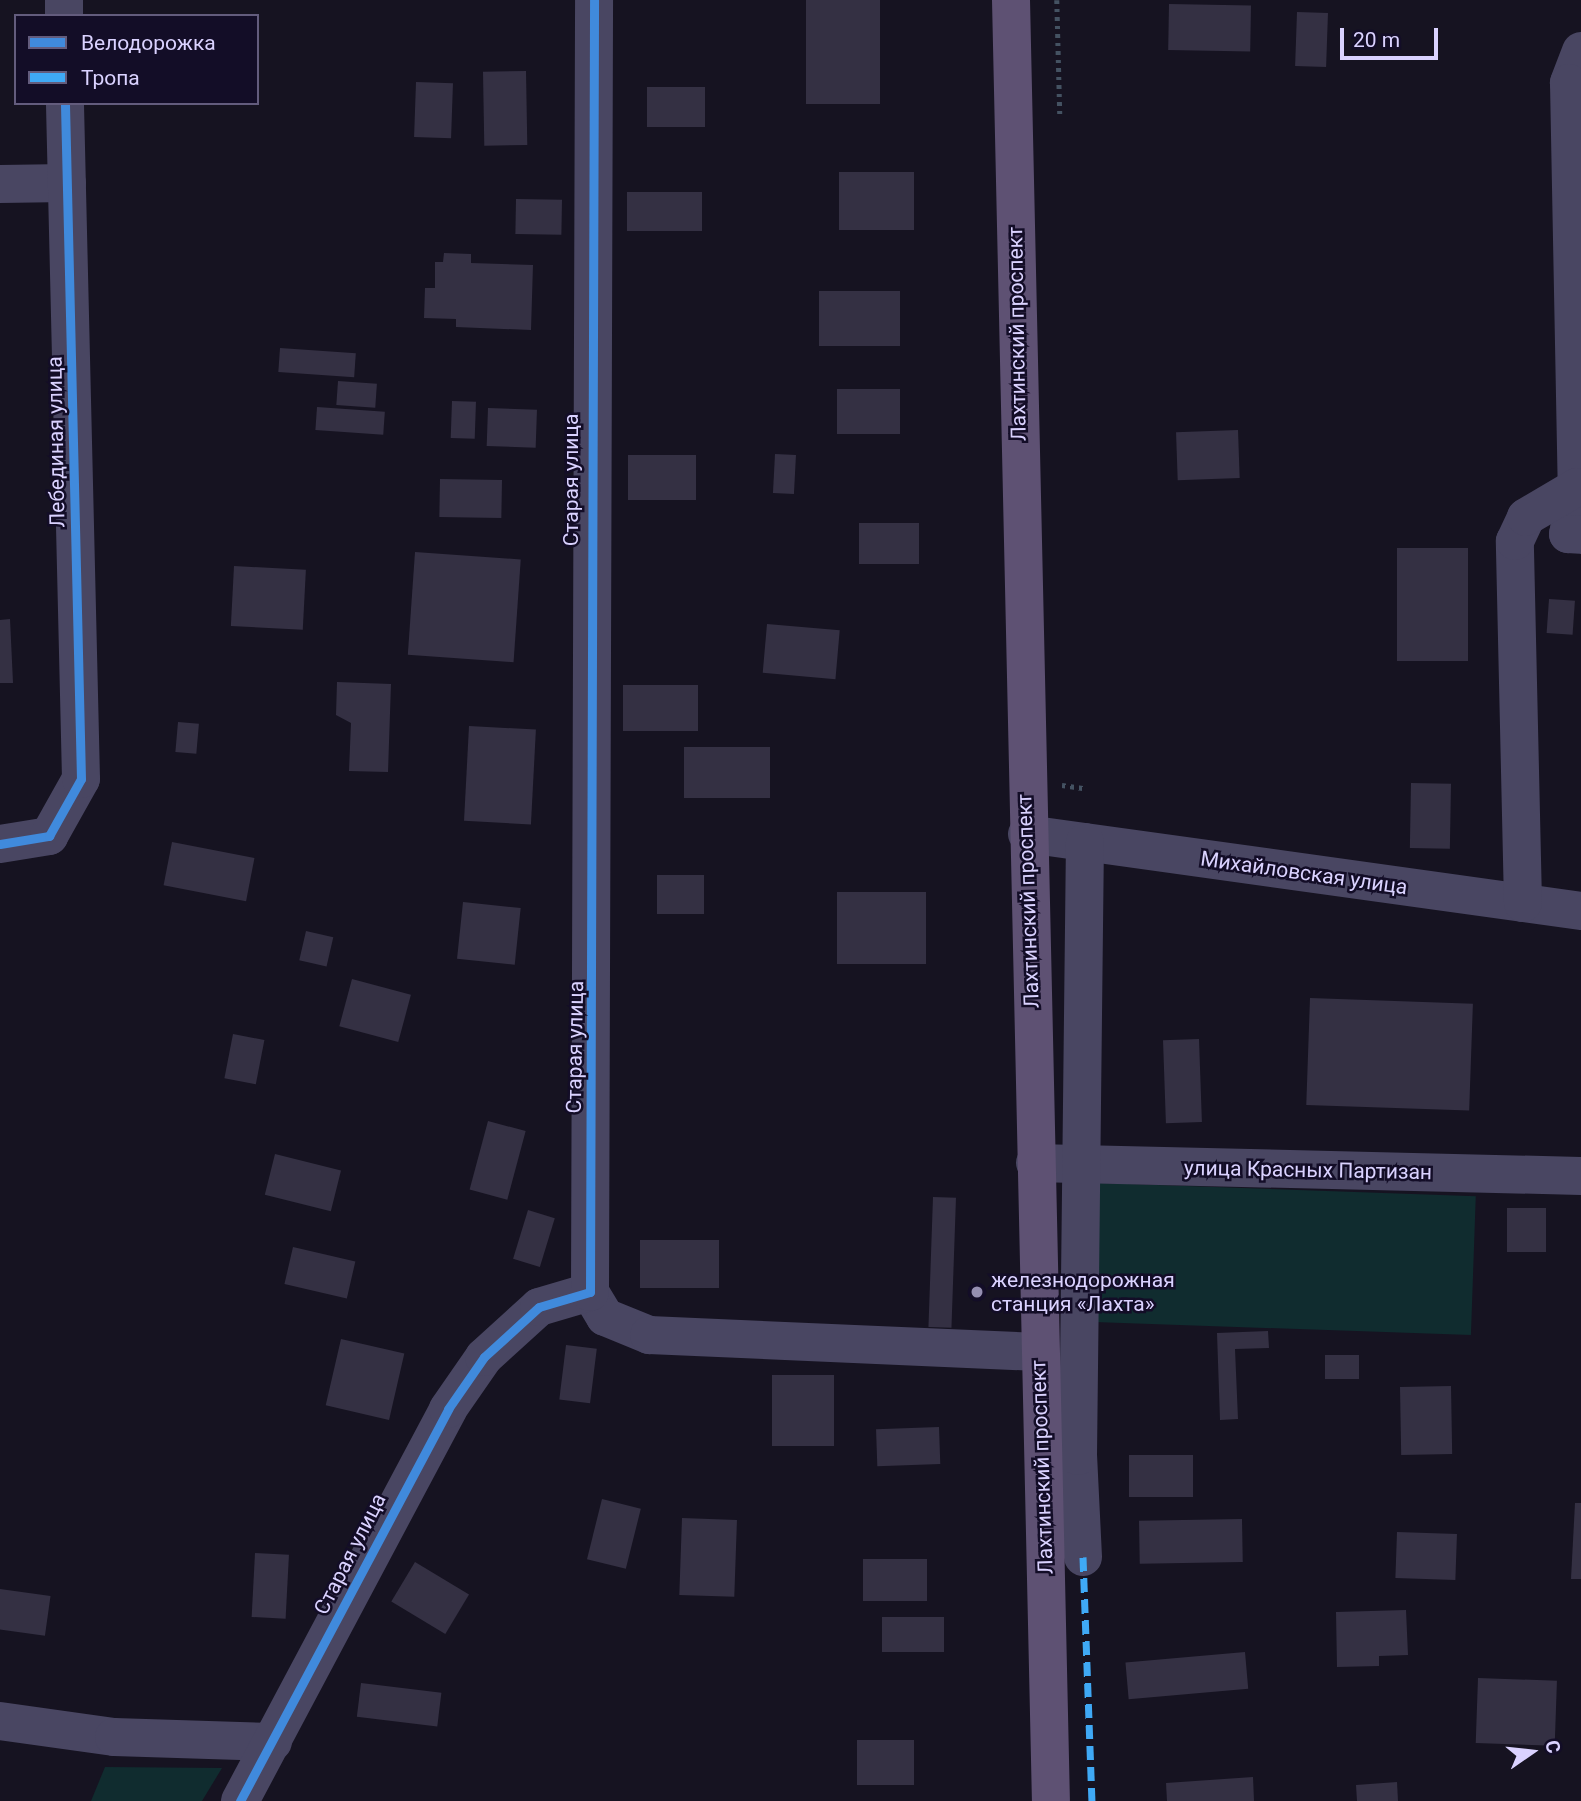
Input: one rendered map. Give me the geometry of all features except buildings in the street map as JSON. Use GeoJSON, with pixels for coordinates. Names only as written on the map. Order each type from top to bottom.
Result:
{"type":"FeatureCollection","features":[{"type":"Feature","properties":{"kind":"main road","name":"Лахтинский проспект"},"geometry":{"type":"LineString","coordinates":[[1011,0],[1027,834],[1051,1801]]}},
{"type":"Feature","properties":{"kind":"street","name":"Старая улица"},"geometry":{"type":"LineString","coordinates":[[240,1801],[448,1409],[484,1357],[539,1307],[590,1292],[594,0]]}},
{"type":"Feature","properties":{"kind":"street"},"geometry":{"type":"LineString","coordinates":[[1581,51],[1569,83],[1577,486],[1568,534],[1581,535]]}},
{"type":"Feature","properties":{"kind":"street","name":"Лебединая улица"},"geometry":{"type":"LineString","coordinates":[[0,844],[49,836],[81,779],[65,105]]}},
{"type":"Feature","properties":{"kind":"street"},"geometry":{"type":"LineString","coordinates":[[0,184],[67,183]]}},
{"type":"Feature","properties":{"kind":"street"},"geometry":{"type":"LineString","coordinates":[[1523,904],[1515,541],[1526,517],[1577,486]]}},
{"type":"Feature","properties":{"kind":"street","name":"Михайловская улица"},"geometry":{"type":"LineString","coordinates":[[1027,834],[1581,911]]}},
{"type":"Feature","properties":{"kind":"street"},"geometry":{"type":"LineString","coordinates":[[1083,1557],[1078,1456],[1084,1164],[1085,842]]}},
{"type":"Feature","properties":{"kind":"street","name":"улица Красных Партизан"},"geometry":{"type":"LineString","coordinates":[[1035,1163],[1581,1176]]}},
{"type":"Feature","properties":{"kind":"street"},"geometry":{"type":"LineString","coordinates":[[590,1292],[605,1317],[649,1335],[1039,1352]]}},
{"type":"Feature","properties":{"kind":"street"},"geometry":{"type":"LineString","coordinates":[[0,1721],[114,1737],[273,1742]]}},
{"type":"Feature","properties":{"kind":"path"},"geometry":{"type":"LineString","coordinates":[[1057,0],[1060,116]]}},
{"type":"Feature","properties":{"kind":"green space"},"geometry":{"type":"Polygon","coordinates":[[[1099,1183],[1476,1196],[1471,1335],[1094,1322],[1099,1183]]]}},
{"type":"Feature","properties":{"kind":"green space"},"geometry":{"type":"Polygon","coordinates":[[[105,1767],[222,1768],[202,1801],[91,1801],[105,1767]]]}},
{"type":"Feature","properties":{"kind":"marked path"},"geometry":{"type":"LineString","coordinates":[[1083,1557],[1092,1801]]}},
{"type":"Feature","properties":{"kind":"cycle path"},"geometry":{"type":"LineString","coordinates":[[240,1801],[448,1409],[484,1357],[539,1307],[590,1292],[594,0]]}},
{"type":"Feature","properties":{"kind":"cycle path"},"geometry":{"type":"LineString","coordinates":[[0,844],[49,836],[81,779],[65,105]]}},
{"type":"Feature","properties":{"kind":"place","name":"железнодорожная станция «Лахта»"},"geometry":{"type":"Point","coordinates":[977,1292]}}]}
